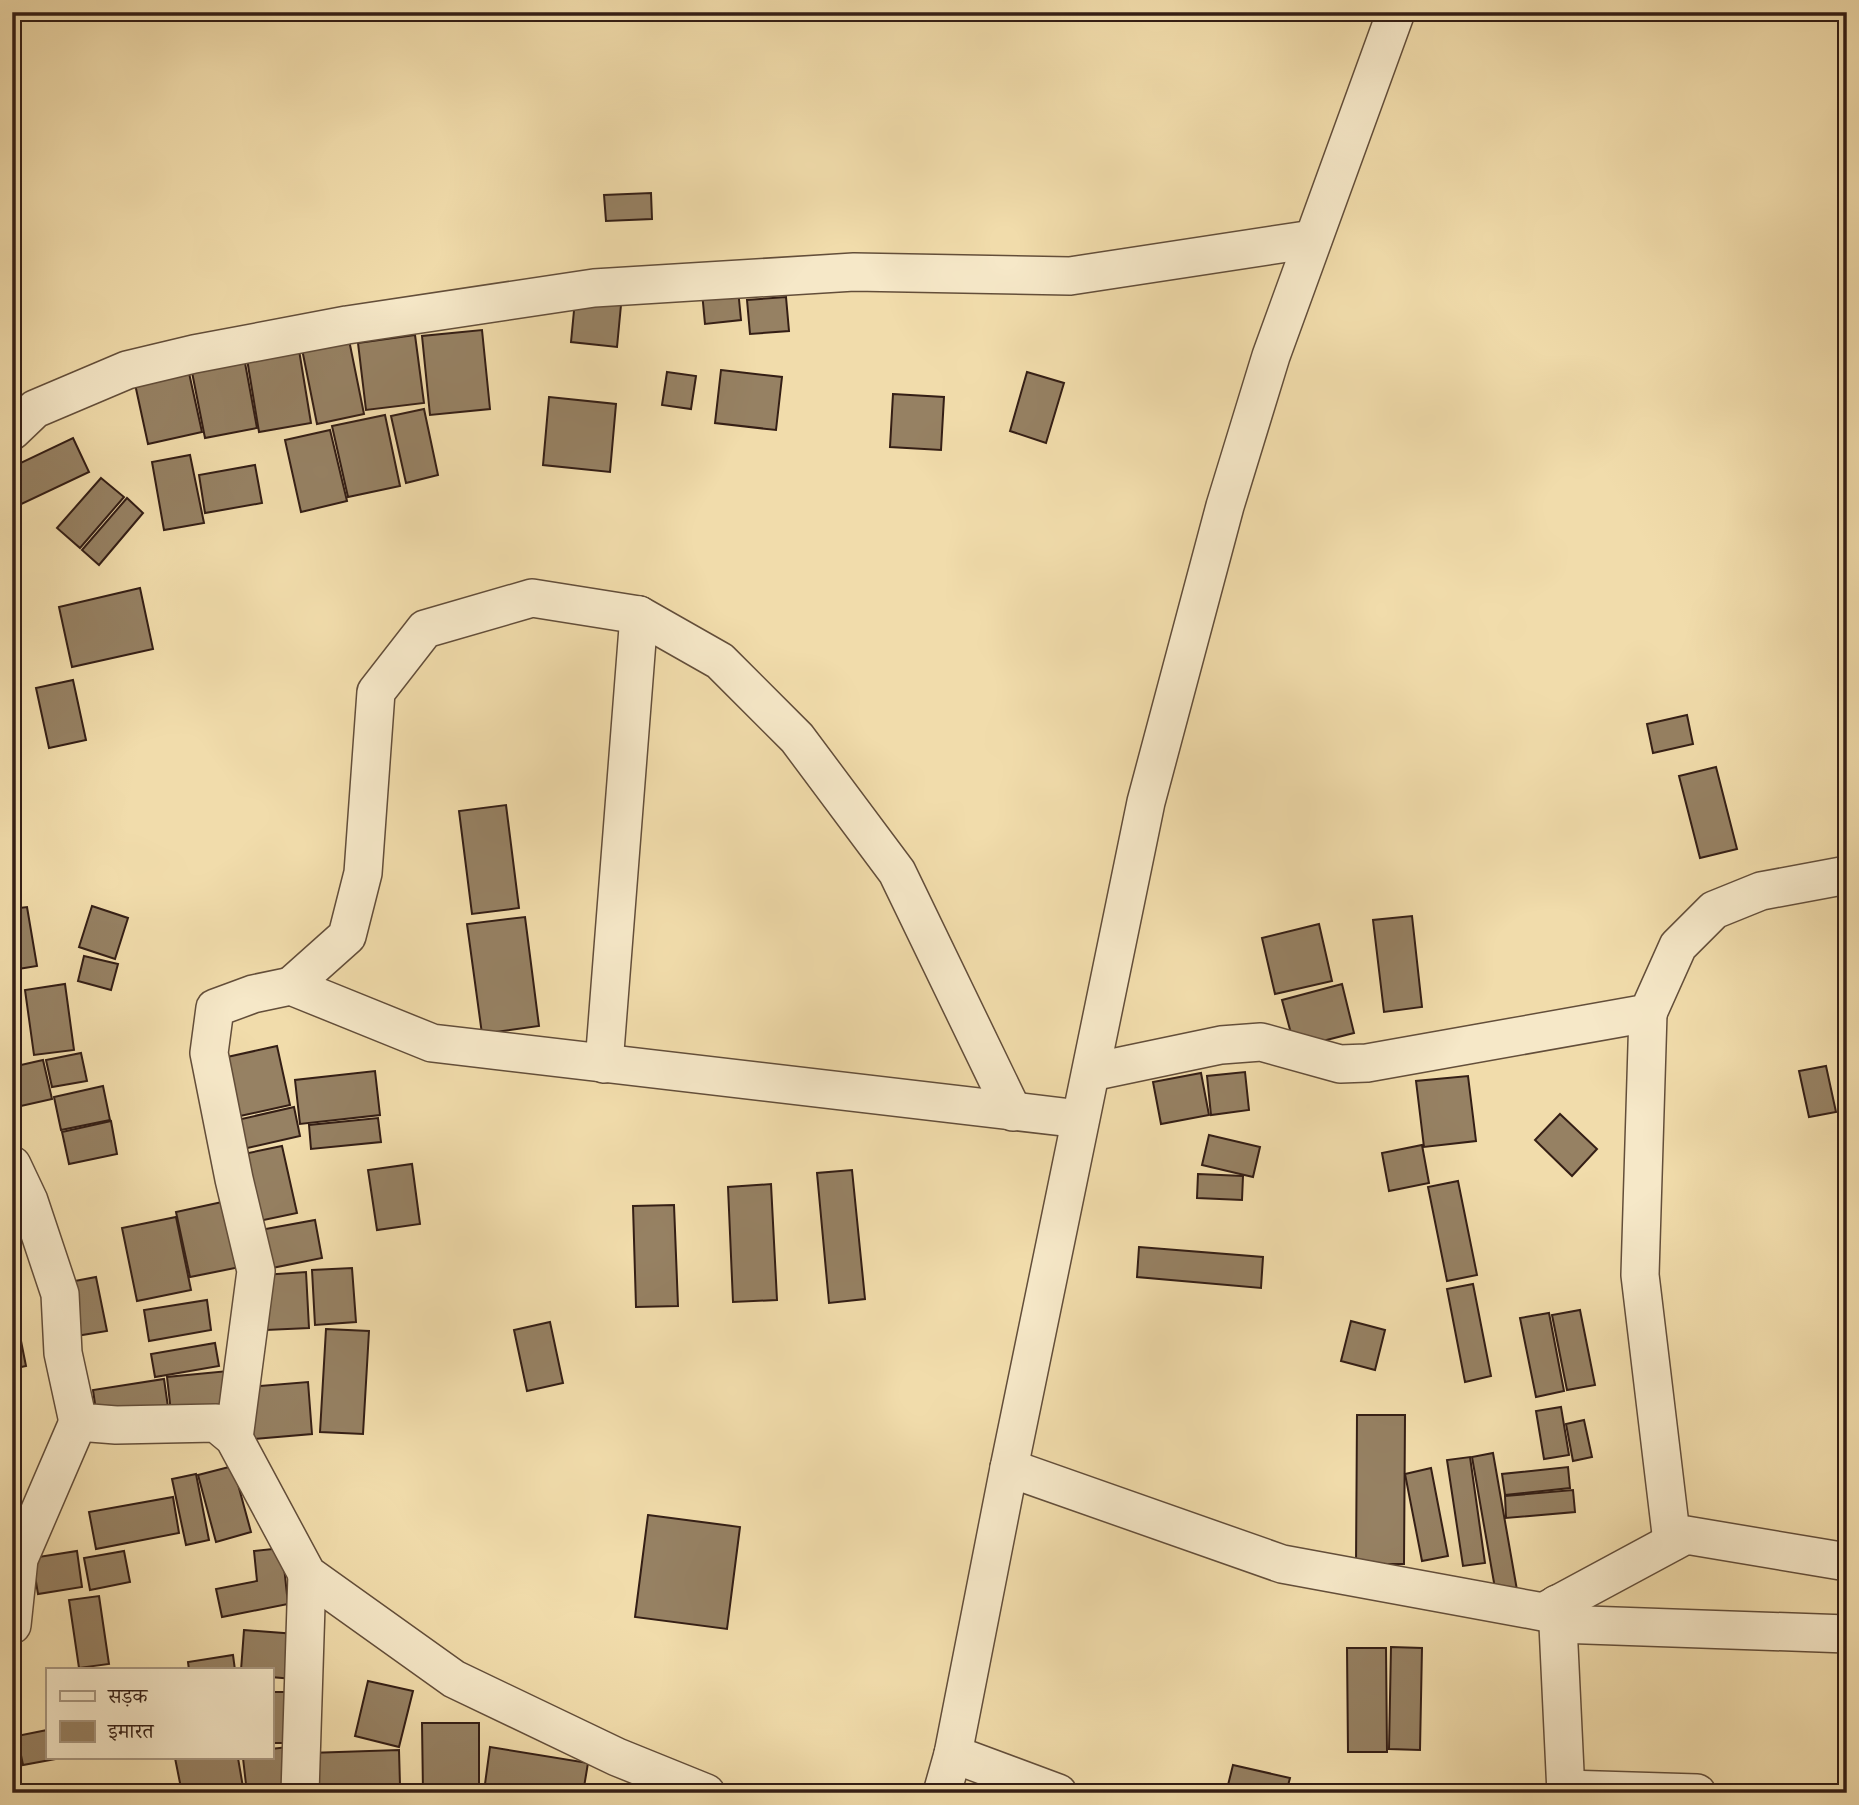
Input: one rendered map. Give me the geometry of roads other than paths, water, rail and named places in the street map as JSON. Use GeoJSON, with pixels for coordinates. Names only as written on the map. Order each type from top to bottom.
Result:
{"type":"FeatureCollection","features":[{"type":"Feature","properties":{"kind":"street"},"geometry":{"type":"LineString","coordinates":[[942,1793],[953,1754],[1080,1119],[1153,775],[1225,506],[1271,356],[1396,12]]}},
{"type":"Feature","properties":{"kind":"street"},"geometry":{"type":"LineString","coordinates":[[12,431],[35,409],[127,370],[194,354],[347,325],[553,294],[594,288],[854,272],[1070,276],[1313,239]]}},
{"type":"Feature","properties":{"kind":"street"},"geometry":{"type":"LineString","coordinates":[[234,1438],[256,1271],[234,1179],[209,1053],[215,1008],[291,986],[347,936],[363,873],[376,692],[425,629],[532,598],[639,615],[720,661],[797,738],[897,872],[1013,1112]]}},
{"type":"Feature","properties":{"kind":"street"},"geometry":{"type":"LineString","coordinates":[[604,1064],[639,615]]}},
{"type":"Feature","properties":{"kind":"street"},"geometry":{"type":"LineString","coordinates":[[1672,1542],[1640,1275],[1648,1013],[1678,946],[1714,910],[1761,891],[1847,875]]}},
{"type":"Feature","properties":{"kind":"street"},"geometry":{"type":"LineString","coordinates":[[291,986],[432,1043],[1080,1119]]}},
{"type":"Feature","properties":{"kind":"street"},"geometry":{"type":"LineString","coordinates":[[1092,1072],[1221,1045],[1261,1042],[1340,1065],[1367,1063],[1648,1013]]}},
{"type":"Feature","properties":{"kind":"street"},"geometry":{"type":"LineString","coordinates":[[12,1165],[29,1201],[60,1294],[63,1353],[78,1422],[19,1559],[12,1625]]}},
{"type":"Feature","properties":{"kind":"street"},"geometry":{"type":"LineString","coordinates":[[78,1422],[116,1425],[216,1423],[234,1438],[307,1574],[454,1679],[617,1757],[706,1793]]}},
{"type":"Feature","properties":{"kind":"street"},"geometry":{"type":"LineString","coordinates":[[1009,1468],[1282,1563],[1558,1614],[1847,1634]]}},
{"type":"Feature","properties":{"kind":"street"},"geometry":{"type":"LineString","coordinates":[[1558,1614],[1686,1535],[1847,1562]]}},
{"type":"Feature","properties":{"kind":"street"},"geometry":{"type":"LineString","coordinates":[[300,1793],[307,1574]]}},
{"type":"Feature","properties":{"kind":"street"},"geometry":{"type":"LineString","coordinates":[[1558,1614],[1566,1791],[1697,1793]]}},
{"type":"Feature","properties":{"kind":"street"},"geometry":{"type":"LineString","coordinates":[[953,1754],[1058,1793]]}}]}
